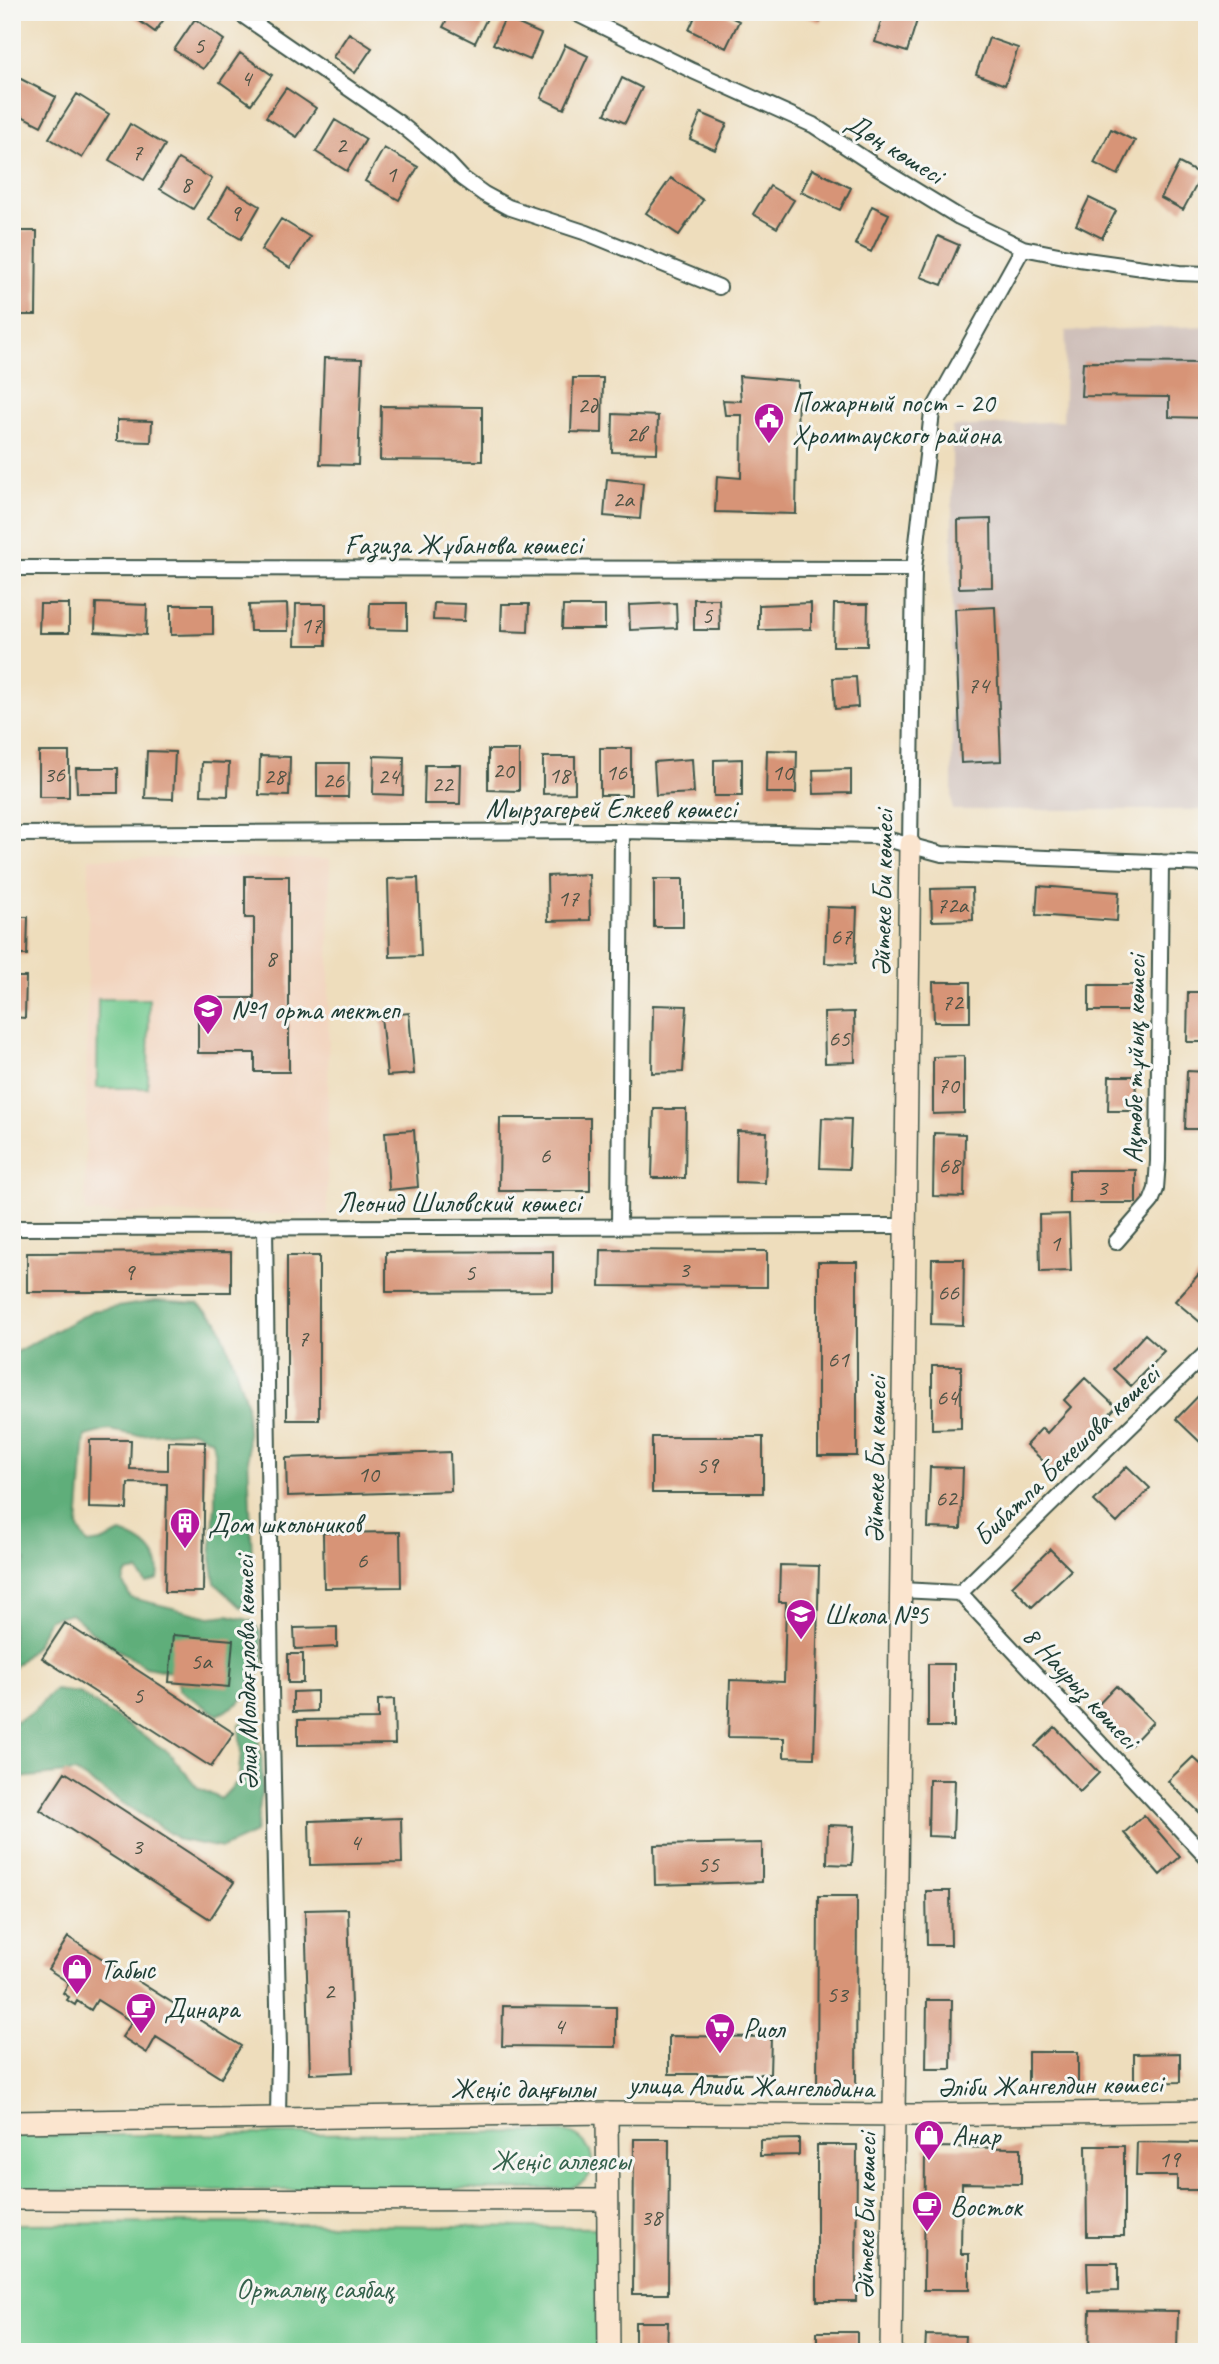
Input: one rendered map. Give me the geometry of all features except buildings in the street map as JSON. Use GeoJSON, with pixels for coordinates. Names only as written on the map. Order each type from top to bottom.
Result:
{"type":"FeatureCollection","features":[{"type":"Feature","properties":{"kind":"main road","name":"Әйтеке Би көшесі"},"geometry":{"type":"LineString","coordinates":[[891,2352],[910,845]]}},
{"type":"Feature","properties":{"kind":"main road","name":"Әліби Жангелдин көшесі"},"geometry":{"type":"LineString","coordinates":[[894,2116],[1207,2111]]}},
{"type":"Feature","properties":{"kind":"main road","name":"Жеңіс даңғылы"},"geometry":{"type":"LineString","coordinates":[[12,2122],[607,2113],[609,2352]]}},
{"type":"Feature","properties":{"kind":"main road","name":"улица Алиби Жангельдина"},"geometry":{"type":"LineString","coordinates":[[607,2113],[894,2116]]}},
{"type":"Feature","properties":{"kind":"main road"},"geometry":{"type":"LineString","coordinates":[[12,2199],[607,2200]]}},
{"type":"Feature","properties":{"kind":"street"},"geometry":{"type":"LineString","coordinates":[[237,12],[399,123],[484,194],[508,207],[587,233],[719,287]]}},
{"type":"Feature","properties":{"kind":"street","name":"Дөң көшесі"},"geometry":{"type":"LineString","coordinates":[[573,12],[693,71],[813,125],[959,216],[1023,248],[1079,259],[1179,273],[1207,274]]}},
{"type":"Feature","properties":{"kind":"street","name":"Әйтеке Би көшесі"},"geometry":{"type":"LineString","coordinates":[[910,845],[914,569],[932,411],[1023,248]]}},
{"type":"Feature","properties":{"kind":"street","name":"Ғазиза Жұбанова көшесі"},"geometry":{"type":"LineString","coordinates":[[12,568],[914,569]]}},
{"type":"Feature","properties":{"kind":"street"},"geometry":{"type":"LineString","coordinates":[[619,1226],[622,831]]}},
{"type":"Feature","properties":{"kind":"street","name":"Мырзагерей Елкеев көшесі"},"geometry":{"type":"LineString","coordinates":[[12,834],[622,831],[876,836],[942,854],[1207,864]]}},
{"type":"Feature","properties":{"kind":"street","name":"Ақтөбе тұйық көшесі"},"geometry":{"type":"LineString","coordinates":[[1116,1242],[1151,1202],[1156,1189],[1161,862]]}},
{"type":"Feature","properties":{"kind":"street","name":"Әлия Молдағұлова көшесі"},"geometry":{"type":"LineString","coordinates":[[265,1226],[278,2119]]}},
{"type":"Feature","properties":{"kind":"street","name":"Леонид Шиловский көшесі"},"geometry":{"type":"LineString","coordinates":[[12,1228],[905,1226]]}},
{"type":"Feature","properties":{"kind":"street","name":"Бибатпа Бекешова көшесі"},"geometry":{"type":"LineString","coordinates":[[960,1593],[1207,1352]]}},
{"type":"Feature","properties":{"kind":"street"},"geometry":{"type":"LineString","coordinates":[[901,1590],[960,1593]]}},
{"type":"Feature","properties":{"kind":"street","name":"8 Наурыз көшесі"},"geometry":{"type":"LineString","coordinates":[[960,1593],[1207,1858]]}},
{"type":"Feature","properties":{"kind":"shaded area"},"geometry":{"type":"Polygon","coordinates":[[[1207,326],[1207,810],[952,810],[952,427],[1063,421],[1066,331],[1207,326]]]}},
{"type":"Feature","properties":{"kind":"shaded area","name":"№1 орта мектеп"},"geometry":{"type":"Polygon","coordinates":[[[89,858],[330,859],[327,1215],[85,1213],[89,858]]]}},
{"type":"Feature","properties":{"kind":"green space"},"geometry":{"type":"Polygon","coordinates":[[[98,999],[149,999],[148,1088],[97,1088],[98,999]]]}},
{"type":"Feature","properties":{"kind":"green space"},"geometry":{"type":"Polygon","coordinates":[[[156,1301],[198,1304],[218,1321],[246,1402],[252,1558],[250,1598],[241,1607],[215,1583],[211,1558],[215,1456],[212,1440],[193,1431],[136,1435],[108,1430],[85,1436],[78,1527],[88,1544],[101,1542],[121,1533],[143,1544],[154,1555],[159,1570],[158,1579],[146,1583],[138,1571],[126,1573],[123,1583],[131,1598],[210,1617],[228,1615],[252,1621],[260,1632],[264,1659],[254,1686],[238,1704],[218,1715],[179,1690],[176,1673],[146,1667],[99,1638],[71,1613],[49,1619],[36,1645],[12,1669],[12,1574],[18,1572],[26,1561],[12,1551],[12,1354],[92,1311],[156,1301]]]}},
{"type":"Feature","properties":{"kind":"green space"},"geometry":{"type":"Polygon","coordinates":[[[54,1690],[79,1693],[168,1752],[198,1788],[221,1799],[238,1781],[241,1753],[239,1724],[251,1719],[262,1761],[260,1804],[255,1833],[222,1848],[180,1840],[75,1772],[20,1778],[12,1774],[12,1716],[15,1722],[32,1713],[54,1690]]]}},
{"type":"Feature","properties":{"kind":"green space","name":"Жеңіс аллеясы"},"geometry":{"type":"Polygon","coordinates":[[[565,2132],[580,2138],[592,2157],[590,2172],[585,2180],[570,2189],[12,2191],[12,2136],[565,2132]]]}},
{"type":"Feature","properties":{"kind":"green space","name":"Орталық саябақ"},"geometry":{"type":"Polygon","coordinates":[[[223,2223],[597,2228],[597,2352],[12,2352],[12,2224],[223,2223]]]}},
{"type":"Feature","properties":{"kind":"place","name":"Пожарный пост - 20 Хромтауского района"},"geometry":{"type":"Point","coordinates":[769,445]}},
{"type":"Feature","properties":{"kind":"place","name":"№1 орта мектеп"},"geometry":{"type":"Point","coordinates":[208,1036]}},
{"type":"Feature","properties":{"kind":"place","name":"Дом школьников"},"geometry":{"type":"Point","coordinates":[185,1550]}},
{"type":"Feature","properties":{"kind":"place","name":"Школа №5"},"geometry":{"type":"Point","coordinates":[801,1641]}},
{"type":"Feature","properties":{"kind":"place","name":"Табыс"},"geometry":{"type":"Point","coordinates":[77,1996]}},
{"type":"Feature","properties":{"kind":"place","name":"Динара"},"geometry":{"type":"Point","coordinates":[141,2035]}},
{"type":"Feature","properties":{"kind":"place","name":"Риол"},"geometry":{"type":"Point","coordinates":[720,2055]}},
{"type":"Feature","properties":{"kind":"place","name":"Анар"},"geometry":{"type":"Point","coordinates":[929,2162]}},
{"type":"Feature","properties":{"kind":"place","name":"Восток"},"geometry":{"type":"Point","coordinates":[927,2233]}}]}
